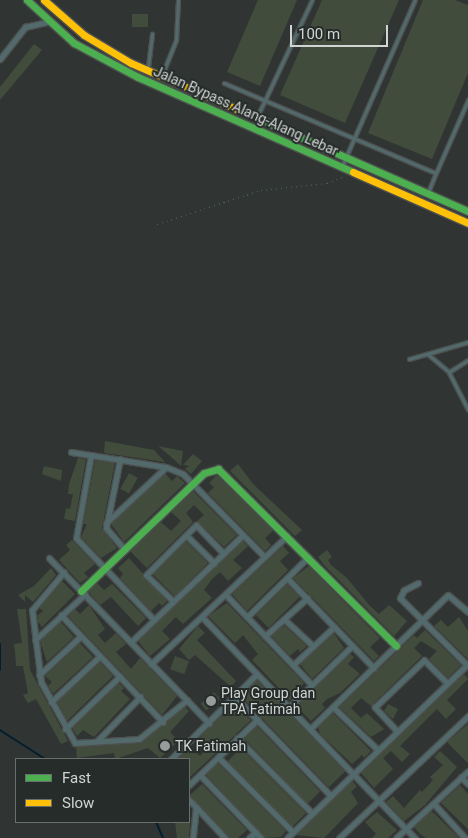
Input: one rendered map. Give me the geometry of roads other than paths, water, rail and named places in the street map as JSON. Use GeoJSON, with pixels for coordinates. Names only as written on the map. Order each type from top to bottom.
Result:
{"type":"FeatureCollection","features":[{"type":"Feature","properties":{"kind":"main road","name":"Jalan Bypass Alang-Alang Lebar"},"geometry":{"type":"LineString","coordinates":[[27,0],[47,22],[74,43],[138,77],[468,223]]}},
{"type":"Feature","properties":{"kind":"main road","name":"Jalan Bypass Alang-Alang Lebar"},"geometry":{"type":"LineString","coordinates":[[44,0],[84,35],[148,71],[468,211]]}},
{"type":"Feature","properties":{"kind":"main road"},"geometry":{"type":"LineString","coordinates":[[83,593],[105,568],[195,482],[212,469],[223,472],[396,646]]}},
{"type":"Feature","properties":{"kind":"street"},"geometry":{"type":"LineString","coordinates":[[0,60],[25,27],[47,22]]}},
{"type":"Feature","properties":{"kind":"street"},"geometry":{"type":"LineString","coordinates":[[71,452],[166,467],[195,482],[264,556]]}},
{"type":"Feature","properties":{"kind":"street"},"geometry":{"type":"LineString","coordinates":[[91,455],[76,536],[154,620]]}},
{"type":"Feature","properties":{"kind":"street"},"geometry":{"type":"LineString","coordinates":[[120,460],[106,528],[124,550]]}},
{"type":"Feature","properties":{"kind":"street"},"geometry":{"type":"LineString","coordinates":[[106,523],[166,467]]}},
{"type":"Feature","properties":{"kind":"street"},"geometry":{"type":"LineString","coordinates":[[173,601],[146,575],[186,534],[196,525],[224,553]]}},
{"type":"Feature","properties":{"kind":"street"},"geometry":{"type":"LineString","coordinates":[[186,534],[214,563]]}},
{"type":"Feature","properties":{"kind":"street"},"geometry":{"type":"LineString","coordinates":[[131,642],[243,535]]}},
{"type":"Feature","properties":{"kind":"street"},"geometry":{"type":"LineString","coordinates":[[152,664],[203,618],[264,556],[287,536]]}},
{"type":"Feature","properties":{"kind":"street"},"geometry":{"type":"LineString","coordinates":[[49,558],[209,722]]}},
{"type":"Feature","properties":{"kind":"street"},"geometry":{"type":"LineString","coordinates":[[247,617],[308,558]]}},
{"type":"Feature","properties":{"kind":"street"},"geometry":{"type":"LineString","coordinates":[[64,572],[33,604],[35,640],[39,675],[65,729],[75,743],[139,739],[163,722],[187,700]]}},
{"type":"Feature","properties":{"kind":"street"},"geometry":{"type":"LineString","coordinates":[[287,578],[374,668]]}},
{"type":"Feature","properties":{"kind":"street"},"geometry":{"type":"LineString","coordinates":[[287,838],[467,665],[400,597],[404,590],[418,583]]}},
{"type":"Feature","properties":{"kind":"street"},"geometry":{"type":"LineString","coordinates":[[35,640],[83,593]]}},
{"type":"Feature","properties":{"kind":"street"},"geometry":{"type":"LineString","coordinates":[[226,595],[312,685]]}},
{"type":"Feature","properties":{"kind":"street"},"geometry":{"type":"LineString","coordinates":[[310,729],[448,595],[468,612]]}},
{"type":"Feature","properties":{"kind":"street"},"geometry":{"type":"LineString","coordinates":[[265,636],[307,598]]}},
{"type":"Feature","properties":{"kind":"street"},"geometry":{"type":"LineString","coordinates":[[61,615],[163,722]]}},
{"type":"Feature","properties":{"kind":"street"},"geometry":{"type":"LineString","coordinates":[[203,618],[416,838]]}},
{"type":"Feature","properties":{"kind":"street"},"geometry":{"type":"LineString","coordinates":[[284,619],[313,646]]}},
{"type":"Feature","properties":{"kind":"street"},"geometry":{"type":"LineString","coordinates":[[293,665],[334,627]]}},
{"type":"Feature","properties":{"kind":"street"},"geometry":{"type":"LineString","coordinates":[[39,675],[81,636]]}},
{"type":"Feature","properties":{"kind":"street"},"geometry":{"type":"LineString","coordinates":[[289,707],[352,646]]}},
{"type":"Feature","properties":{"kind":"street"},"geometry":{"type":"LineString","coordinates":[[51,702],[100,656]]}},
{"type":"Feature","properties":{"kind":"street"},"geometry":{"type":"LineString","coordinates":[[397,732],[374,707],[424,660],[447,683]]}},
{"type":"Feature","properties":{"kind":"street"},"geometry":{"type":"LineString","coordinates":[[172,758],[257,674]]}},
{"type":"Feature","properties":{"kind":"street"},"geometry":{"type":"LineString","coordinates":[[65,729],[120,676]]}},
{"type":"Feature","properties":{"kind":"street"},"geometry":{"type":"LineString","coordinates":[[234,696],[331,796]]}},
{"type":"Feature","properties":{"kind":"street"},"geometry":{"type":"LineString","coordinates":[[97,742],[140,697]]}},
{"type":"Feature","properties":{"kind":"street"},"geometry":{"type":"LineString","coordinates":[[333,707],[378,750]]}},
{"type":"Feature","properties":{"kind":"street"},"geometry":{"type":"LineString","coordinates":[[340,838],[378,799],[468,716]]}},
{"type":"Feature","properties":{"kind":"street"},"geometry":{"type":"LineString","coordinates":[[190,784],[258,719]]}},
{"type":"Feature","properties":{"kind":"street"},"geometry":{"type":"LineString","coordinates":[[237,738],[312,813]]}},
{"type":"Feature","properties":{"kind":"street"},"geometry":{"type":"LineString","coordinates":[[218,757],[293,832]]}},
{"type":"Feature","properties":{"kind":"street"},"geometry":{"type":"LineString","coordinates":[[396,838],[468,771]]}},
{"type":"Feature","properties":{"kind":"street"},"geometry":{"type":"LineString","coordinates":[[200,775],[261,838]]}},
{"type":"Feature","properties":{"kind":"street"},"geometry":{"type":"LineString","coordinates":[[461,777],[468,784]]}},
{"type":"Feature","properties":{"kind":"street"},"geometry":{"type":"LineString","coordinates":[[190,801],[225,838]]}},
{"type":"Feature","properties":{"kind":"street"},"geometry":{"type":"LineString","coordinates":[[434,804],[465,838]]}},
{"type":"Feature","properties":{"kind":"street"},"geometry":{"type":"LineString","coordinates":[[193,838],[196,807]]}},
{"type":"Feature","properties":{"kind":"street"},"geometry":{"type":"LineString","coordinates":[[250,838],[256,832]]}},
{"type":"Feature","properties":{"kind":"lane"},"geometry":{"type":"LineString","coordinates":[[161,77],[176,40],[178,0]]}},
{"type":"Feature","properties":{"kind":"lane"},"geometry":{"type":"LineString","coordinates":[[257,118],[312,0]]}},
{"type":"Feature","properties":{"kind":"lane"},"geometry":{"type":"LineString","coordinates":[[342,167],[353,138],[415,0]]}},
{"type":"Feature","properties":{"kind":"lane"},"geometry":{"type":"LineString","coordinates":[[148,71],[152,34]]}},
{"type":"Feature","properties":{"kind":"lane"},"geometry":{"type":"LineString","coordinates":[[224,83],[436,173]]}},
{"type":"Feature","properties":{"kind":"lane"},"geometry":{"type":"LineString","coordinates":[[428,193],[468,100]]}},
{"type":"Feature","properties":{"kind":"lane"},"geometry":{"type":"LineString","coordinates":[[409,359],[430,355],[468,342]]}},
{"type":"Feature","properties":{"kind":"lane"},"geometry":{"type":"LineString","coordinates":[[430,355],[449,372],[468,407]]}},
{"type":"Feature","properties":{"kind":"lane"},"geometry":{"type":"LineString","coordinates":[[449,372],[468,360]]}},
{"type":"Feature","properties":{"kind":"waterway"},"geometry":{"type":"LineString","coordinates":[[0,644],[0,670]]}},
{"type":"Feature","properties":{"kind":"waterway"},"geometry":{"type":"LineString","coordinates":[[0,730],[43,758]]}},
{"type":"Feature","properties":{"kind":"waterway"},"geometry":{"type":"LineString","coordinates":[[156,823],[163,838]]}},
{"type":"Feature","properties":{"kind":"place","name":"Play Group dan TPA Fatimah"},"geometry":{"type":"Point","coordinates":[211,701]}},
{"type":"Feature","properties":{"kind":"place","name":"TK Fatimah"},"geometry":{"type":"Point","coordinates":[165,746]}}]}
